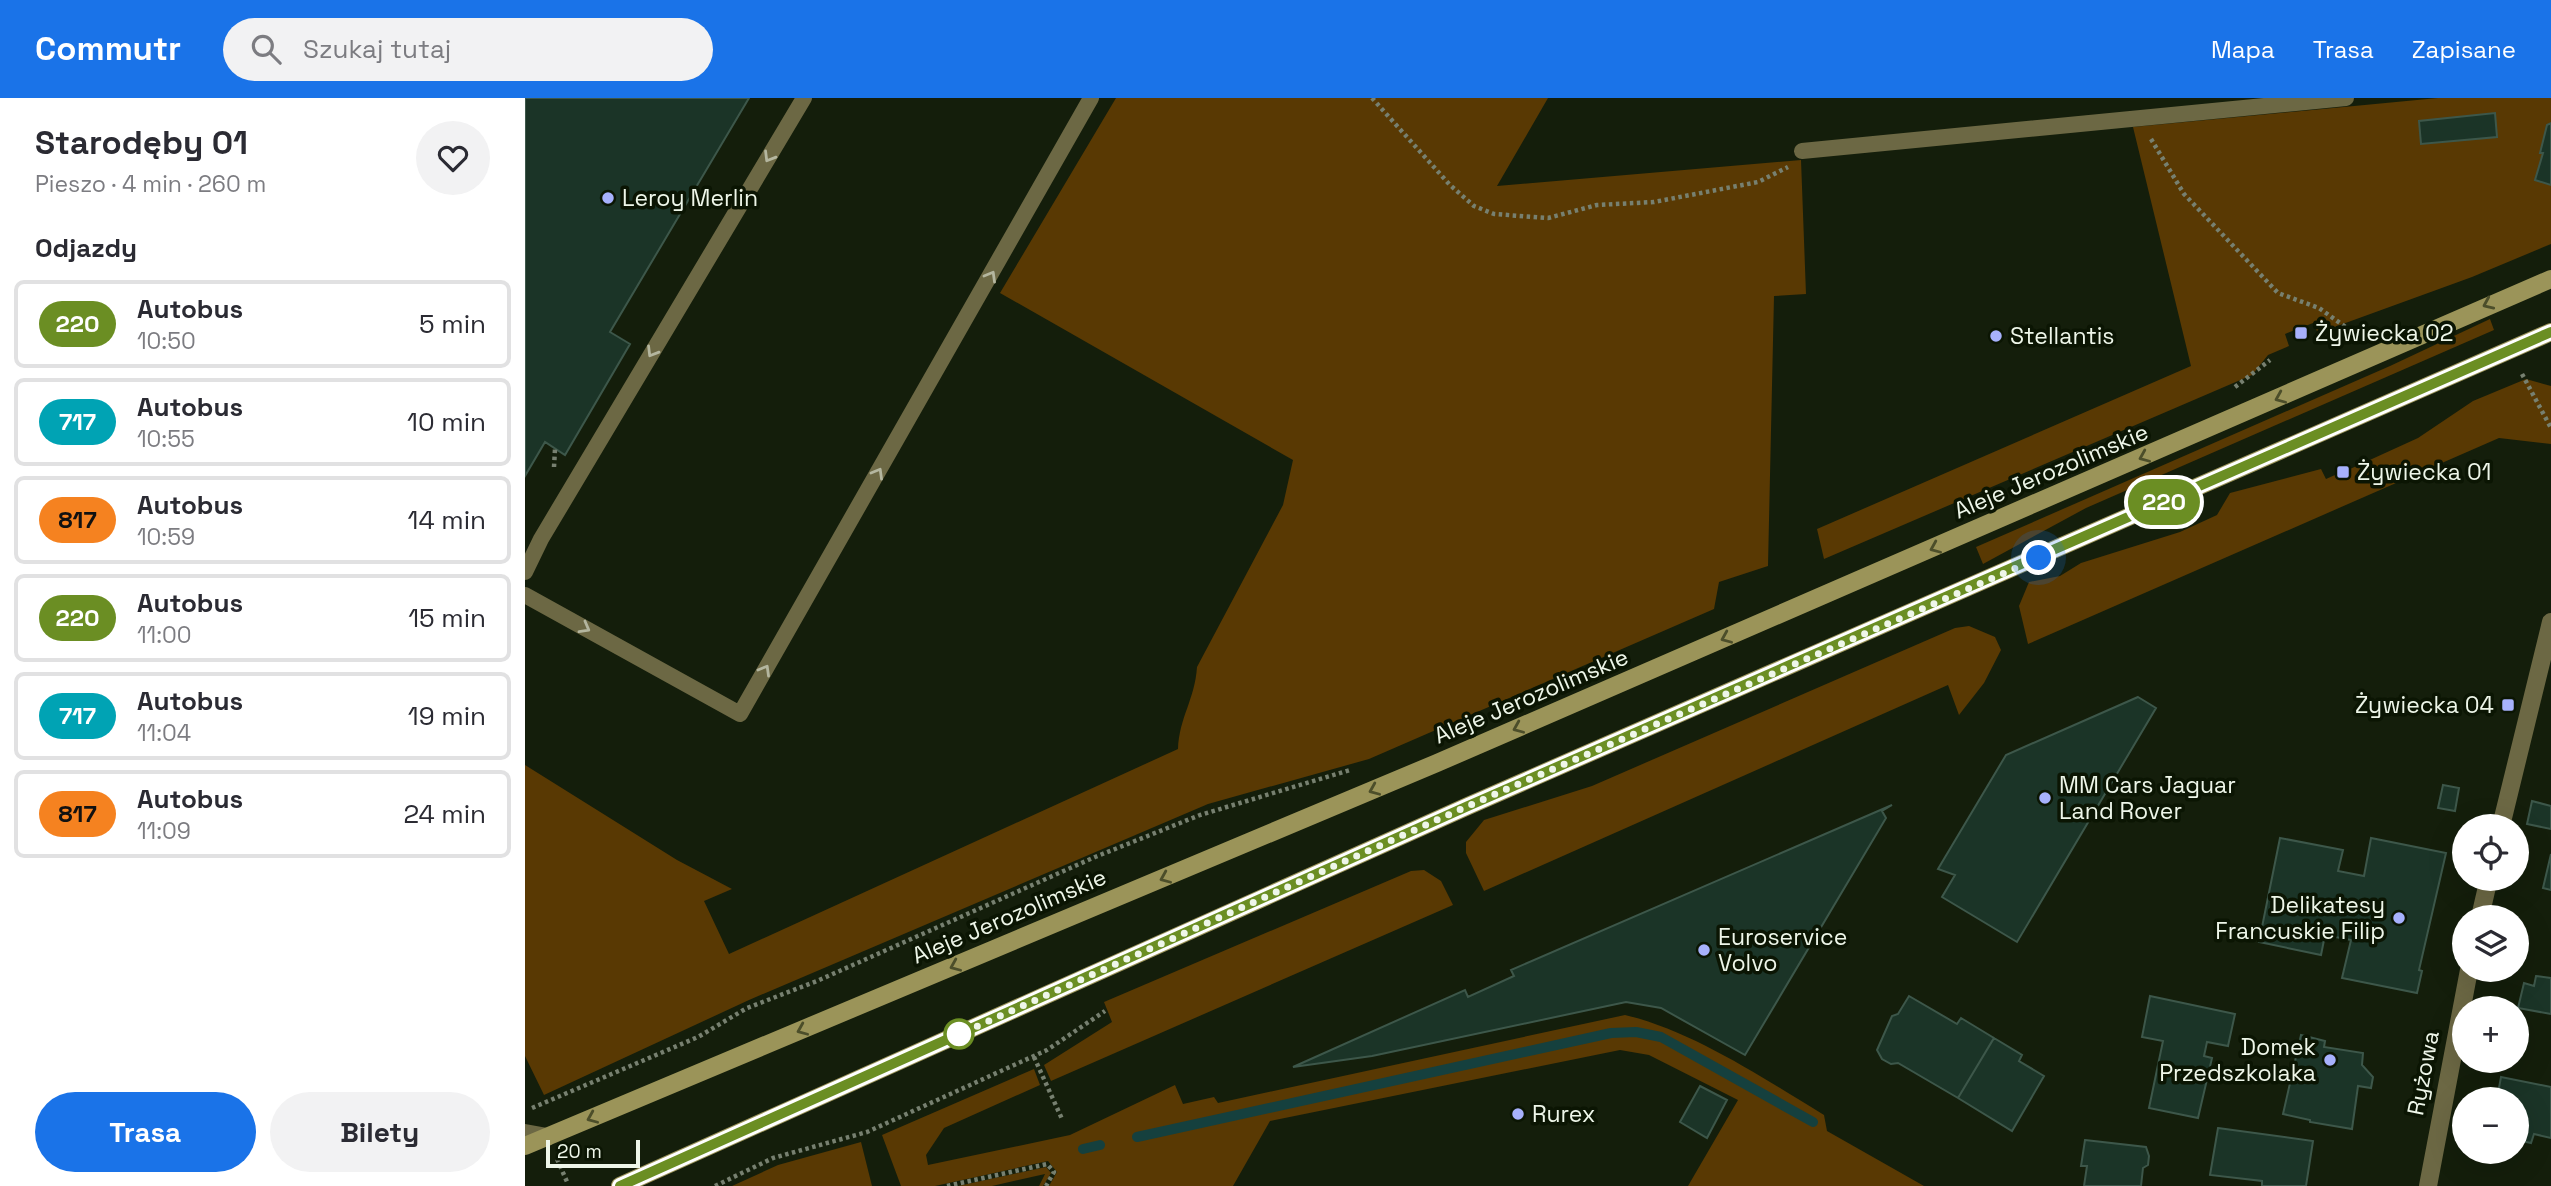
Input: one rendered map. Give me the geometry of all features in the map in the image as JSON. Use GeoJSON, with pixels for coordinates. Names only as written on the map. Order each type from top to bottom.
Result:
{"type":"FeatureCollection","features":[{"type":"Feature","properties":{"kind":"main road","name":"Aleje Jerozolimskie"},"geometry":{"type":"LineString","coordinates":[[525,1146],[1437,763],[2551,279]]}},
{"type":"Feature","properties":{"kind":"main road"},"geometry":{"type":"LineString","coordinates":[[619,1186],[1468,806],[2551,332]]}},
{"type":"Feature","properties":{"kind":"street"},"geometry":{"type":"LineString","coordinates":[[2504,814],[2551,623]]}},
{"type":"Feature","properties":{"kind":"street","name":"Ryżowa"},"geometry":{"type":"LineString","coordinates":[[2428,1186],[2467,982]]}},
{"type":"Feature","properties":{"kind":"street"},"geometry":{"type":"LineString","coordinates":[[525,1133],[547,1137]]}},
{"type":"Feature","properties":{"kind":"lane"},"geometry":{"type":"LineString","coordinates":[[525,572],[541,539],[803,98]]}},
{"type":"Feature","properties":{"kind":"lane"},"geometry":{"type":"LineString","coordinates":[[525,595],[740,714],[1091,98]]}},
{"type":"Feature","properties":{"kind":"lane"},"geometry":{"type":"LineString","coordinates":[[1802,151],[2346,98]]}},
{"type":"Feature","properties":{"kind":"path"},"geometry":{"type":"LineString","coordinates":[[1373,98],[1450,185],[1474,206],[1494,214],[1548,218],[1597,205],[1654,202],[1758,182],[1781,173],[1802,151]]}},
{"type":"Feature","properties":{"kind":"path"},"geometry":{"type":"LineString","coordinates":[[2143,118],[2151,139],[2184,194],[2278,293],[2319,308],[2347,328]]}},
{"type":"Feature","properties":{"kind":"path"},"geometry":{"type":"LineString","coordinates":[[2233,388],[2270,360]]}},
{"type":"Feature","properties":{"kind":"path"},"geometry":{"type":"LineString","coordinates":[[2522,374],[2551,428]]}},
{"type":"Feature","properties":{"kind":"path"},"geometry":{"type":"LineString","coordinates":[[525,1109],[557,1100],[698,1037],[747,1007],[817,981],[1095,857],[1200,815],[1356,768]]}},
{"type":"Feature","properties":{"kind":"path"},"geometry":{"type":"LineString","coordinates":[[715,1186],[773,1158],[867,1132],[1034,1057],[1105,1011]]}},
{"type":"Feature","properties":{"kind":"path"},"geometry":{"type":"LineString","coordinates":[[1034,1057],[1062,1119]]}},
{"type":"Feature","properties":{"kind":"path"},"geometry":{"type":"LineString","coordinates":[[557,1160],[568,1184]]}},
{"type":"Feature","properties":{"kind":"path"},"geometry":{"type":"LineString","coordinates":[[947,1186],[1047,1164],[1054,1172],[1046,1186]]}},
{"type":"Feature","properties":{"kind":"shaded area"},"geometry":{"type":"Polygon","coordinates":[[[1116,98],[1548,98],[1497,186],[1801,160],[1806,294],[1774,296],[1768,566],[1719,582],[1714,609],[1369,759],[1208,804],[749,1000],[544,1095],[525,1056],[525,765],[677,860],[732,889],[704,901],[729,954],[1178,749],[1197,667],[1283,505],[1293,460],[1000,293],[1116,98]]]}},
{"type":"Feature","properties":{"kind":"shaded area"},"geometry":{"type":"Polygon","coordinates":[[[2438,98],[2551,98],[2551,244],[2472,277],[2318,333],[2313,323],[2285,334],[2289,346],[2268,355],[2252,375],[1824,559],[1817,529],[2191,366],[2133,127],[2438,98]]]}},
{"type":"Feature","properties":{"kind":"shaded area"},"geometry":{"type":"Polygon","coordinates":[[[2490,319],[2494,330],[2086,508],[1983,564],[1976,547],[2390,366],[2490,319]]]}},
{"type":"Feature","properties":{"kind":"shaded area"},"geometry":{"type":"Polygon","coordinates":[[[2526,379],[2551,386],[2551,444],[2499,438],[2028,644],[2019,606],[2029,582],[2060,576],[2081,563],[2180,532],[2217,515],[2230,493],[2321,469],[2326,479],[2335,475],[2337,479],[2351,473],[2350,469],[2418,438],[2473,401],[2526,379]]]}},
{"type":"Feature","properties":{"kind":"shaded area"},"geometry":{"type":"Polygon","coordinates":[[[1969,626],[1995,637],[2001,650],[1984,683],[1959,715],[1948,685],[1484,891],[1466,853],[1466,842],[1484,820],[1592,786],[1955,628],[1969,626]]]}},
{"type":"Feature","properties":{"kind":"shaded area"},"geometry":{"type":"Polygon","coordinates":[[[1424,870],[1441,881],[1453,905],[1051,1081],[1044,1065],[1112,1022],[1104,1002],[1411,871],[1424,870]]]}},
{"type":"Feature","properties":{"kind":"shaded area"},"geometry":{"type":"Polygon","coordinates":[[[1625,1015],[1676,1032],[1752,1071],[1824,1115],[1827,1131],[1924,1186],[1688,1186],[1738,1100],[1649,1055],[1620,1050],[1270,1121],[1233,1186],[1049,1186],[1057,1172],[1048,1161],[935,1186],[901,1186],[882,1135],[1034,1069],[1040,1085],[944,1128],[926,1155],[928,1165],[1070,1135],[1175,1085],[1183,1104],[1214,1097],[1218,1103],[1625,1015]]]}},
{"type":"Feature","properties":{"kind":"shaded area"},"geometry":{"type":"Polygon","coordinates":[[[861,1142],[872,1186],[732,1186],[778,1165],[861,1142]]]}},
{"type":"Feature","properties":{"kind":"shaded area"},"geometry":{"type":"Polygon","coordinates":[[[1046,1167],[1051,1173],[1043,1186],[1039,1186],[1045,1174],[992,1186],[958,1186],[1046,1167]]]}},
{"type":"Feature","properties":{"kind":"building","name":"Leroy Merlin"},"geometry":{"type":"Polygon","coordinates":[[[525,98],[749,98],[610,332],[630,344],[565,455],[545,442],[525,476],[525,98]]]}},
{"type":"Feature","properties":{"kind":"building"},"geometry":{"type":"Polygon","coordinates":[[[2495,113],[2497,137],[2421,144],[2419,121],[2495,113]]]}},
{"type":"Feature","properties":{"kind":"building"},"geometry":{"type":"Polygon","coordinates":[[[2551,123],[2551,185],[2535,180],[2547,125],[2551,123]]]}},
{"type":"Feature","properties":{"kind":"building"},"geometry":{"type":"Polygon","coordinates":[[[2138,697],[2156,708],[2017,942],[1942,897],[1955,875],[1938,869],[2006,755],[2138,697]]]}},
{"type":"Feature","properties":{"kind":"building"},"geometry":{"type":"Polygon","coordinates":[[[2443,785],[2459,788],[2455,811],[2438,808],[2443,785]]]}},
{"type":"Feature","properties":{"kind":"building"},"geometry":{"type":"Polygon","coordinates":[[[2532,801],[2551,806],[2551,829],[2529,824],[2532,801]]]}},
{"type":"Feature","properties":{"kind":"building"},"geometry":{"type":"Polygon","coordinates":[[[1892,805],[1882,811],[1886,818],[1745,1055],[1661,1008],[1626,1002],[1372,1056],[1293,1067],[1465,990],[1468,997],[1514,976],[1511,970],[1892,805]]]}},
{"type":"Feature","properties":{"kind":"building"},"geometry":{"type":"Polygon","coordinates":[[[2280,838],[2343,850],[2338,871],[2364,876],[2371,838],[2446,853],[2419,970],[2422,971],[2417,993],[2342,978],[2351,940],[2325,935],[2321,955],[2259,942],[2280,838]]]}},
{"type":"Feature","properties":{"kind":"building"},"geometry":{"type":"Polygon","coordinates":[[[2551,854],[2551,890],[2543,888],[2551,854]]]}},
{"type":"Feature","properties":{"kind":"building"},"geometry":{"type":"Polygon","coordinates":[[[2536,976],[2551,978],[2551,1014],[2529,1010],[2529,996],[2521,996],[2524,983],[2534,986],[2536,976]]]}},
{"type":"Feature","properties":{"kind":"building"},"geometry":{"type":"Polygon","coordinates":[[[1909,996],[1957,1024],[1961,1018],[1994,1038],[1958,1098],[1898,1063],[1891,1064],[1882,1059],[1877,1050],[1892,1016],[1898,1014],[1909,996]]]}},
{"type":"Feature","properties":{"kind":"building"},"geometry":{"type":"Polygon","coordinates":[[[2150,996],[2235,1014],[2228,1046],[2207,1042],[2204,1056],[2212,1058],[2198,1118],[2149,1108],[2163,1041],[2142,1037],[2150,996]]]}},
{"type":"Feature","properties":{"kind":"building"},"geometry":{"type":"Polygon","coordinates":[[[2301,1035],[2325,1041],[2324,1047],[2363,1053],[2362,1065],[2373,1077],[2371,1088],[2358,1086],[2352,1129],[2283,1114],[2301,1035]]]}},
{"type":"Feature","properties":{"kind":"building"},"geometry":{"type":"Polygon","coordinates":[[[1994,1038],[2022,1055],[2019,1061],[2044,1076],[2012,1131],[1958,1098],[1994,1038]]]}},
{"type":"Feature","properties":{"kind":"building"},"geometry":{"type":"Polygon","coordinates":[[[2501,1077],[2551,1087],[2551,1138],[2534,1134],[2529,1143],[2529,1087],[2499,1087],[2501,1077]]]}},
{"type":"Feature","properties":{"kind":"building"},"geometry":{"type":"Polygon","coordinates":[[[1700,1086],[1727,1100],[1707,1138],[1680,1122],[1700,1086]]]}},
{"type":"Feature","properties":{"kind":"building"},"geometry":{"type":"Polygon","coordinates":[[[2218,1128],[2313,1141],[2306,1186],[2262,1186],[2262,1181],[2210,1175],[2218,1128]]]}},
{"type":"Feature","properties":{"kind":"building"},"geometry":{"type":"Polygon","coordinates":[[[2085,1140],[2146,1147],[2148,1165],[2143,1168],[2141,1186],[2084,1186],[2087,1166],[2081,1166],[2085,1140]]]}},
{"type":"Feature","properties":{"kind":"waterway"},"geometry":{"type":"LineString","coordinates":[[1137,1137],[1611,1033],[1636,1032],[1661,1037],[1813,1122]]}},
{"type":"Feature","properties":{"kind":"waterway"},"geometry":{"type":"LineString","coordinates":[[1083,1149],[1100,1145]]}},
{"type":"Feature","properties":{"kind":"bus line","name":"220"},"geometry":{"type":"LineString","coordinates":[[620,1186],[1468,806],[2015,569],[2349,419],[2551,332]]}},
{"type":"Feature","properties":{"kind":"place","name":"Leroy Merlin"},"geometry":{"type":"Point","coordinates":[608,198]}},
{"type":"Feature","properties":{"kind":"place","name":"Żywiecka 02"},"geometry":{"type":"Point","coordinates":[2301,333]}},
{"type":"Feature","properties":{"kind":"place","name":"Stellantis"},"geometry":{"type":"Point","coordinates":[1996,336]}},
{"type":"Feature","properties":{"kind":"place","name":"Żywiecka 01"},"geometry":{"type":"Point","coordinates":[2343,472]}},
{"type":"Feature","properties":{"kind":"place","name":"Żywiecka 04"},"geometry":{"type":"Point","coordinates":[2508,705]}},
{"type":"Feature","properties":{"kind":"place","name":"MM Cars Jaguar Land Rover"},"geometry":{"type":"Point","coordinates":[2045,798]}},
{"type":"Feature","properties":{"kind":"place","name":"Delikatesy Francuskie Filip"},"geometry":{"type":"Point","coordinates":[2399,918]}},
{"type":"Feature","properties":{"kind":"place","name":"Euroservice Volvo"},"geometry":{"type":"Point","coordinates":[1704,950]}},
{"type":"Feature","properties":{"kind":"place","name":"Domek Przedszkolaka"},"geometry":{"type":"Point","coordinates":[2330,1060]}},
{"type":"Feature","properties":{"kind":"place","name":"Rurex"},"geometry":{"type":"Point","coordinates":[1518,1114]}},
{"type":"Feature","properties":{"kind":"route"},"geometry":{"type":"LineString","coordinates":[[959,1034],[951,1038],[1468,806],[2039,558]]}}]}
